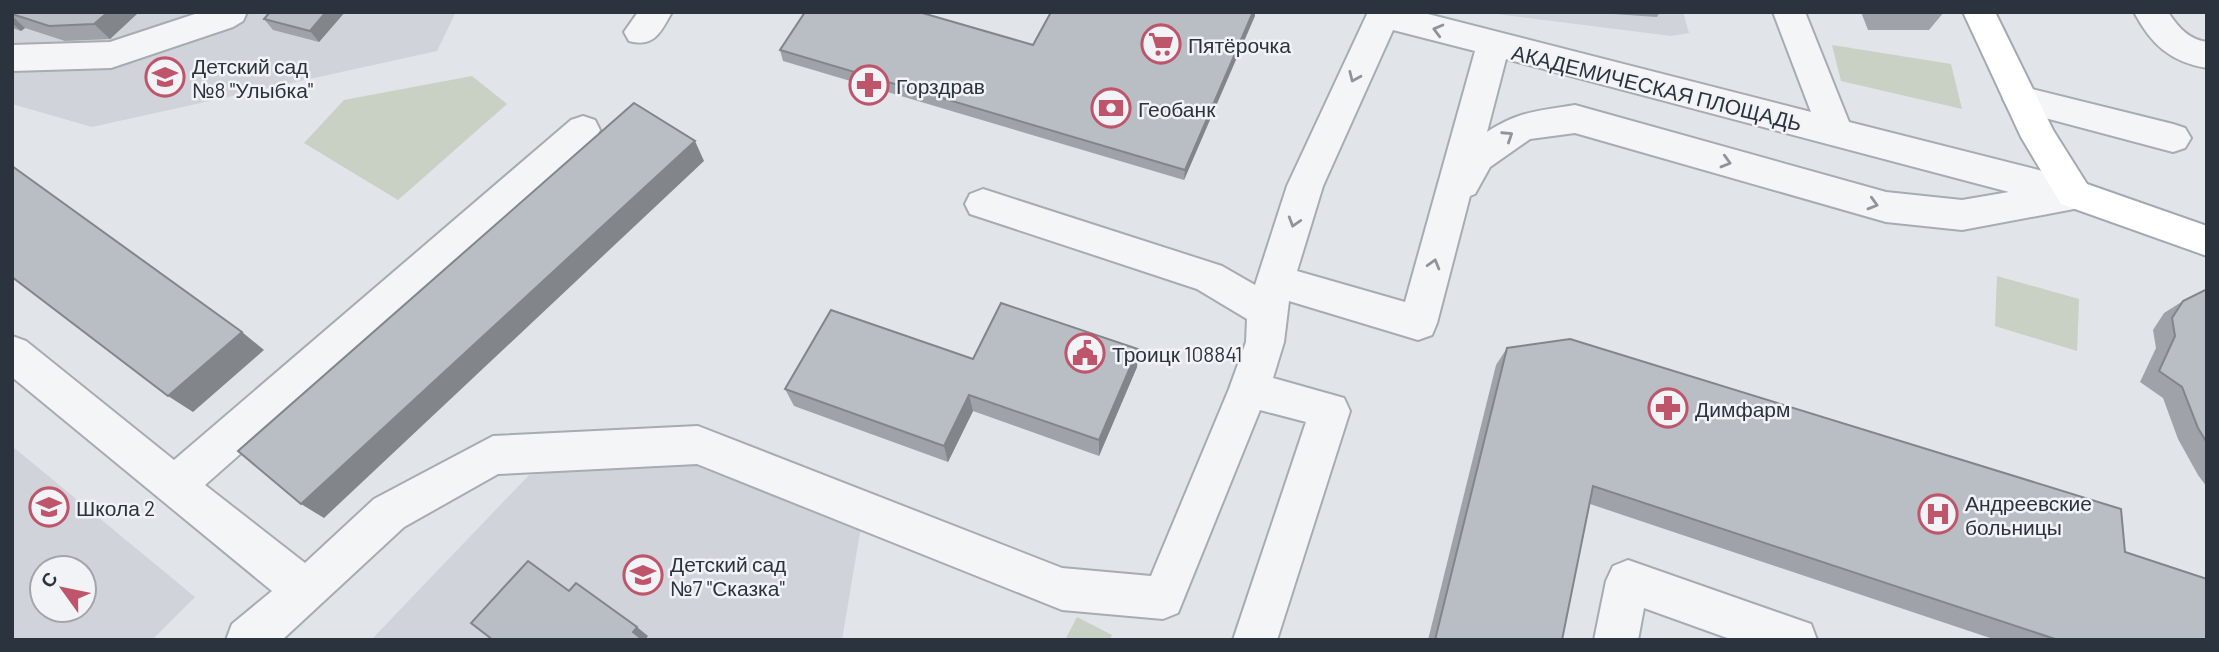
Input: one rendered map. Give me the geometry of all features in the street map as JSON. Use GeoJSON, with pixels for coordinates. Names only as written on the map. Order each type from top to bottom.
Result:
{"type":"FeatureCollection","features":[{"type":"Feature","properties":{"kind":"main road"},"geometry":{"type":"LineString","coordinates":[[1979,12],[2039,137],[2074,194],[2207,241]]}},
{"type":"Feature","properties":{"kind":"street"},"geometry":{"type":"LineString","coordinates":[[111,55],[154,12]]}},
{"type":"Feature","properties":{"kind":"street"},"geometry":{"type":"LineString","coordinates":[[1789,12],[1836,133]]}},
{"type":"Feature","properties":{"kind":"street"},"geometry":{"type":"LineString","coordinates":[[2150,12],[2169,41],[2182,50],[2207,55]]}},
{"type":"Feature","properties":{"kind":"street"},"geometry":{"type":"LineString","coordinates":[[12,58],[111,55],[217,14]]}},
{"type":"Feature","properties":{"kind":"street"},"geometry":{"type":"LineString","coordinates":[[248,640],[306,591],[389,513],[493,455],[698,445],[1062,589],[1163,598],[1249,389],[1265,342],[1271,296],[1306,186],[1383,14],[1493,46]]}},
{"type":"Feature","properties":{"kind":"street","name":"АКАДЕМИЧЕСКАЯ ПЛОЩАДЬ"},"geometry":{"type":"LineString","coordinates":[[1271,296],[1418,324],[1493,46],[2074,194]]}},
{"type":"Feature","properties":{"kind":"street"},"geometry":{"type":"LineString","coordinates":[[2020,99],[2173,138]]}},
{"type":"Feature","properties":{"kind":"street"},"geometry":{"type":"LineString","coordinates":[[1451,205],[1477,157],[1522,127],[1574,118],[1886,207],[1962,215],[2074,194]]}},
{"type":"Feature","properties":{"kind":"street"},"geometry":{"type":"LineString","coordinates":[[174,486],[583,130]]}},
{"type":"Feature","properties":{"kind":"street"},"geometry":{"type":"LineString","coordinates":[[983,204],[1271,296]]}},
{"type":"Feature","properties":{"kind":"street"},"geometry":{"type":"LineString","coordinates":[[12,353],[306,591]]}},
{"type":"Feature","properties":{"kind":"street"},"geometry":{"type":"LineString","coordinates":[[1249,389],[1330,411],[1255,640]]}},
{"type":"Feature","properties":{"kind":"street"},"geometry":{"type":"LineString","coordinates":[[1616,640],[1628,581],[1795,640]]}},
{"type":"Feature","properties":{"kind":"shaded area","name":"Детский сад №8 \"Улыбка\""},"geometry":{"type":"Polygon","coordinates":[[[12,12],[456,12],[437,51],[92,127],[12,104],[12,12]]]}},
{"type":"Feature","properties":{"kind":"shaded area"},"geometry":{"type":"Polygon","coordinates":[[[1481,12],[1683,12],[1689,33],[1671,36],[1481,12]]]}},
{"type":"Feature","properties":{"kind":"shaded area","name":"Школа 2"},"geometry":{"type":"Polygon","coordinates":[[[12,446],[195,597],[152,640],[12,640],[12,446]]]}},
{"type":"Feature","properties":{"kind":"shaded area","name":"Детский сад №7 \"Сказка\""},"geometry":{"type":"Polygon","coordinates":[[[714,457],[864,509],[842,640],[371,640],[529,475],[714,457]]]}},
{"type":"Feature","properties":{"kind":"green space"},"geometry":{"type":"Polygon","coordinates":[[[1832,45],[1951,64],[1962,109],[1841,81],[1832,45]]]}},
{"type":"Feature","properties":{"kind":"green space"},"geometry":{"type":"Polygon","coordinates":[[[472,76],[507,104],[398,200],[304,143],[344,100],[472,76]]]}},
{"type":"Feature","properties":{"kind":"green space"},"geometry":{"type":"Polygon","coordinates":[[[1997,276],[2079,299],[2077,351],[1995,326],[1997,276]]]}},
{"type":"Feature","properties":{"kind":"green space"},"geometry":{"type":"Polygon","coordinates":[[[1077,617],[1112,635],[1110,640],[1065,640],[1077,617]]]}},
{"type":"Feature","properties":{"kind":"building"},"geometry":{"type":"Polygon","coordinates":[[[12,12],[108,12],[94,24],[49,26],[12,12]]]}},
{"type":"Feature","properties":{"kind":"building"},"geometry":{"type":"Polygon","coordinates":[[[270,12],[326,12],[310,31],[264,19],[270,12]]]}},
{"type":"Feature","properties":{"kind":"building"},"geometry":{"type":"Polygon","coordinates":[[[805,12],[919,12],[1033,45],[1051,12],[1253,12],[1185,170],[780,50],[805,12]]]}},
{"type":"Feature","properties":{"kind":"building"},"geometry":{"type":"Polygon","coordinates":[[[634,103],[695,141],[301,504],[238,451],[634,103]]]}},
{"type":"Feature","properties":{"kind":"building"},"geometry":{"type":"Polygon","coordinates":[[[12,166],[242,332],[168,396],[12,277],[12,166]]]}},
{"type":"Feature","properties":{"kind":"building"},"geometry":{"type":"Polygon","coordinates":[[[2207,289],[2207,443],[2198,428],[2182,387],[2159,371],[2175,336],[2172,318],[2183,301],[2207,289]]]}},
{"type":"Feature","properties":{"kind":"building"},"geometry":{"type":"Polygon","coordinates":[[[1001,303],[1138,349],[1099,440],[969,395],[944,446],[785,389],[831,310],[973,359],[1001,303]]]}},
{"type":"Feature","properties":{"kind":"building"},"geometry":{"type":"Polygon","coordinates":[[[1570,339],[2121,509],[2125,552],[2207,579],[2207,640],[2058,640],[1593,486],[1562,640],[1435,640],[1507,348],[1570,339]]]}},
{"type":"Feature","properties":{"kind":"building"},"geometry":{"type":"Polygon","coordinates":[[[528,561],[569,591],[576,583],[637,627],[633,632],[643,640],[493,640],[471,623],[528,561]]]}},
{"type":"Feature","properties":{"kind":"place","name":"Пятёрочка"},"geometry":{"type":"Point","coordinates":[1161,44]}},
{"type":"Feature","properties":{"kind":"place","name":"Детский сад №8 \"Улыбка\""},"geometry":{"type":"Point","coordinates":[165,77]}},
{"type":"Feature","properties":{"kind":"place","name":"Горздрав"},"geometry":{"type":"Point","coordinates":[869,85]}},
{"type":"Feature","properties":{"kind":"place","name":"Геобанк"},"geometry":{"type":"Point","coordinates":[1111,108]}},
{"type":"Feature","properties":{"kind":"place","name":"Троицк 108841"},"geometry":{"type":"Point","coordinates":[1085,353]}},
{"type":"Feature","properties":{"kind":"place","name":"Димфарм"},"geometry":{"type":"Point","coordinates":[1668,408]}},
{"type":"Feature","properties":{"kind":"place","name":"Школа 2"},"geometry":{"type":"Point","coordinates":[49,507]}},
{"type":"Feature","properties":{"kind":"place","name":"Андреевские больницы"},"geometry":{"type":"Point","coordinates":[1938,514]}},
{"type":"Feature","properties":{"kind":"place","name":"Детский сад №7 \"Сказка\""},"geometry":{"type":"Point","coordinates":[643,575]}}]}
